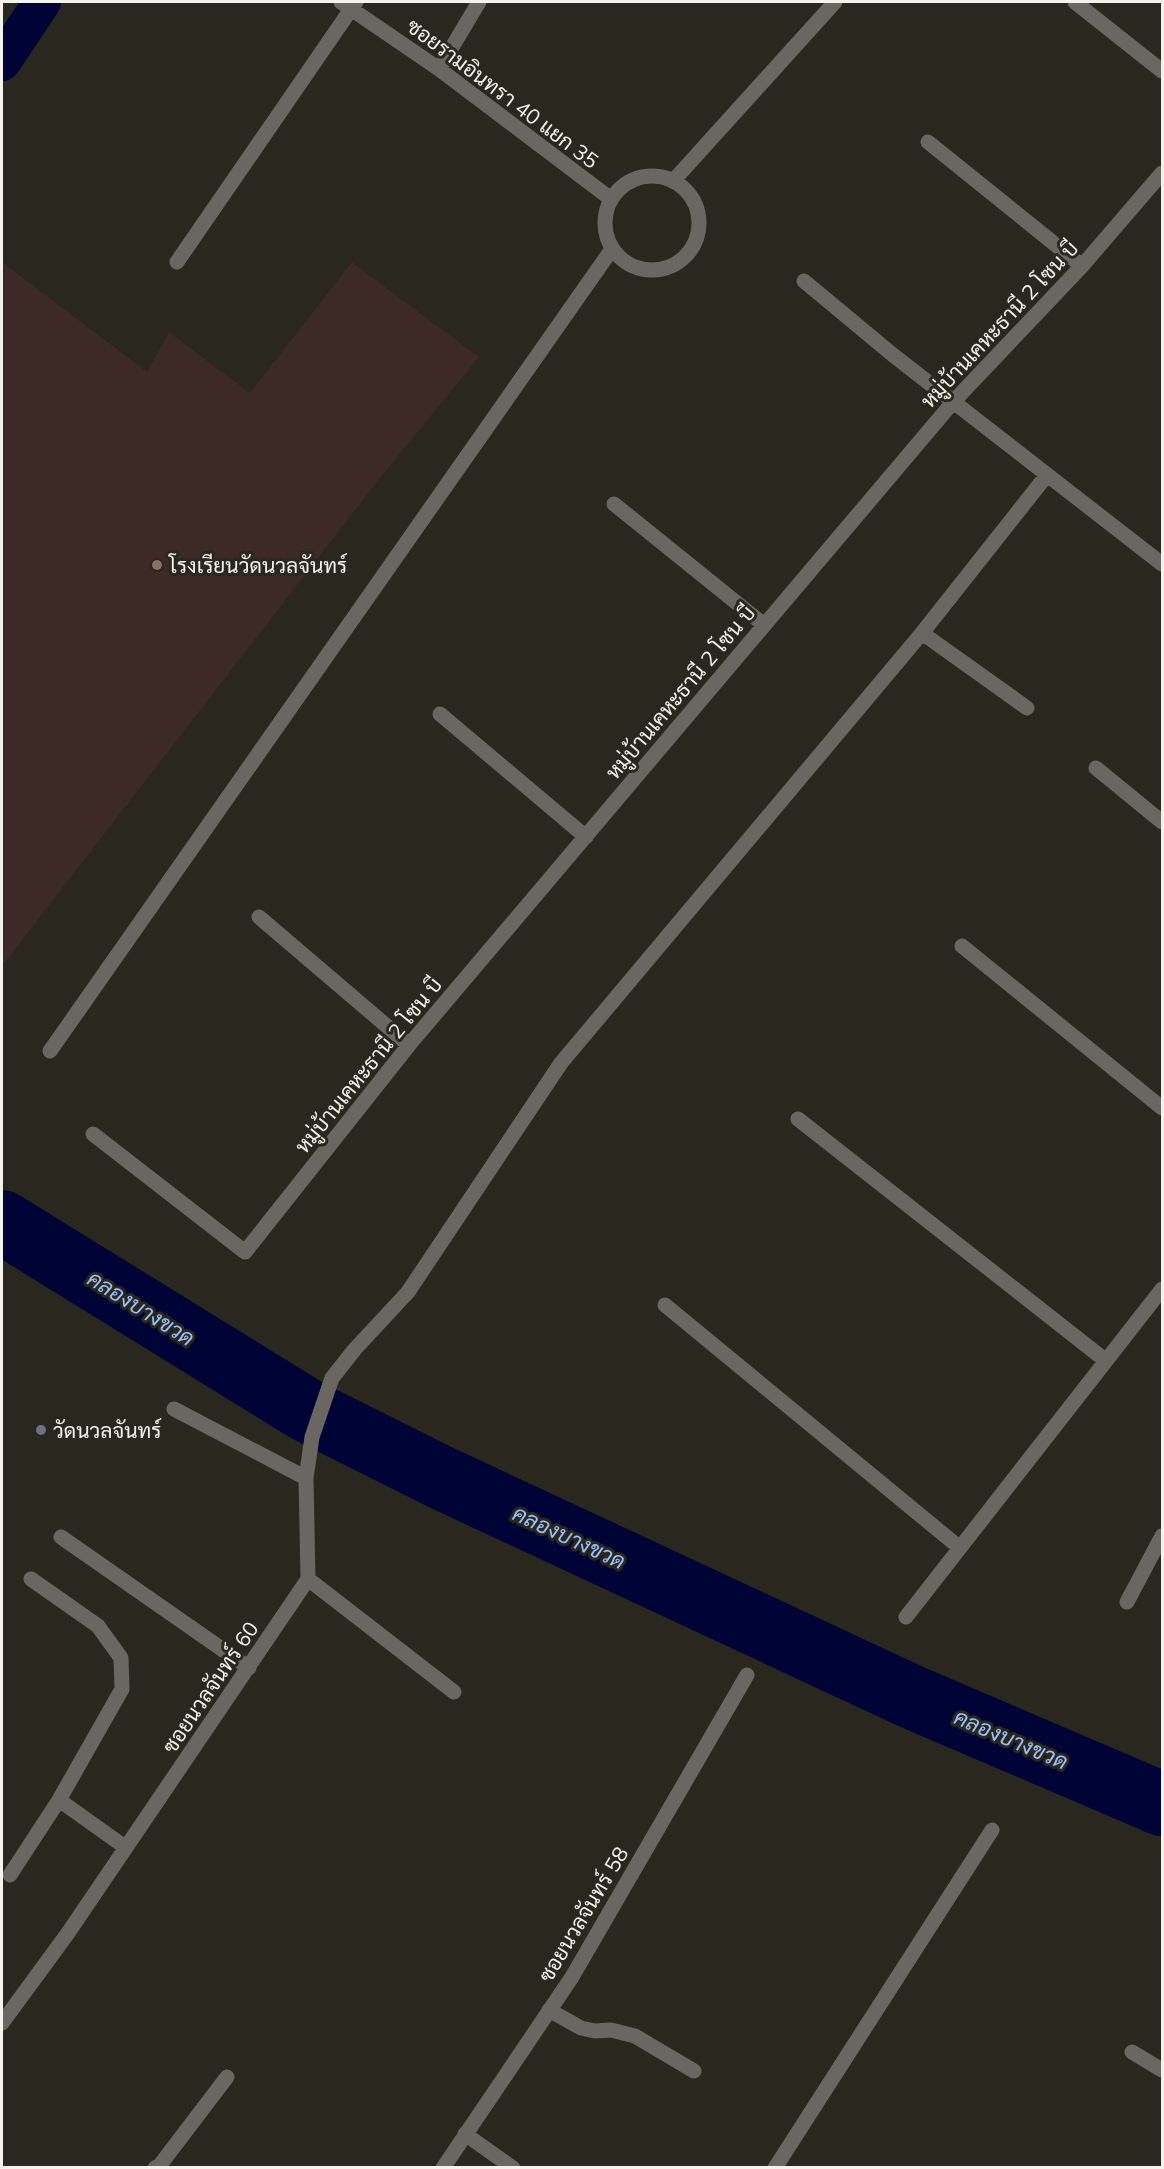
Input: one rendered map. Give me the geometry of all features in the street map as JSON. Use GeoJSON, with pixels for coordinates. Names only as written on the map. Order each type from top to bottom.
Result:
{"type":"FeatureCollection","features":[{"type":"Feature","properties":{"kind":"street"},"geometry":{"type":"LineString","coordinates":[[438,69],[479,2]]}},
{"type":"Feature","properties":{"kind":"street"},"geometry":{"type":"LineString","coordinates":[[674,180],[835,2]]}},
{"type":"Feature","properties":{"kind":"street"},"geometry":{"type":"LineString","coordinates":[[1076,2],[1162,71]]}},
{"type":"Feature","properties":{"kind":"street"},"geometry":{"type":"LineString","coordinates":[[177,262],[349,4]]}},
{"type":"Feature","properties":{"kind":"street","name":"ซอยรามอินทรา 40 แยก 35"},"geometry":{"type":"LineString","coordinates":[[349,4],[610,200]]}},
{"type":"Feature","properties":{"kind":"street"},"geometry":{"type":"LineString","coordinates":[[928,142],[1082,266]]}},
{"type":"Feature","properties":{"kind":"street","name":"หมู่บ้านเคหะธานี 2 โซน บี"},"geometry":{"type":"LineString","coordinates":[[93,1134],[245,1252],[409,1045],[954,401],[1082,266],[1162,173]]}},
{"type":"Feature","properties":{"kind":"street"},"geometry":{"type":"LineString","coordinates":[[646,176],[660,176],[674,180],[688,191],[697,206],[700,223],[697,240],[688,255],[674,265],[657,271],[639,269],[623,261],[612,249],[605,233],[605,216],[610,200],[631,180],[646,176]]}},
{"type":"Feature","properties":{"kind":"street"},"geometry":{"type":"LineString","coordinates":[[50,1051],[612,249]]}},
{"type":"Feature","properties":{"kind":"street"},"geometry":{"type":"LineString","coordinates":[[804,281],[893,355],[1162,564]]}},
{"type":"Feature","properties":{"kind":"street"},"geometry":{"type":"LineString","coordinates":[[454,1692],[308,1580],[306,1478],[312,1437],[332,1378],[355,1349],[408,1292],[561,1063],[922,633],[1047,475]]}},
{"type":"Feature","properties":{"kind":"street"},"geometry":{"type":"LineString","coordinates":[[614,504],[764,625]]}},
{"type":"Feature","properties":{"kind":"street"},"geometry":{"type":"LineString","coordinates":[[922,633],[1027,708]]}},
{"type":"Feature","properties":{"kind":"street"},"geometry":{"type":"LineString","coordinates":[[440,714],[586,837]]}},
{"type":"Feature","properties":{"kind":"street"},"geometry":{"type":"LineString","coordinates":[[1096,768],[1162,822]]}},
{"type":"Feature","properties":{"kind":"street"},"geometry":{"type":"LineString","coordinates":[[259,917],[409,1045]]}},
{"type":"Feature","properties":{"kind":"street"},"geometry":{"type":"LineString","coordinates":[[962,946],[1162,1108]]}},
{"type":"Feature","properties":{"kind":"street"},"geometry":{"type":"LineString","coordinates":[[798,1119],[1105,1360]]}},
{"type":"Feature","properties":{"kind":"street"},"geometry":{"type":"LineString","coordinates":[[906,1617],[1162,1289]]}},
{"type":"Feature","properties":{"kind":"street"},"geometry":{"type":"LineString","coordinates":[[665,1305],[960,1548]]}},
{"type":"Feature","properties":{"kind":"street"},"geometry":{"type":"LineString","coordinates":[[174,1409],[306,1478]]}},
{"type":"Feature","properties":{"kind":"street"},"geometry":{"type":"LineString","coordinates":[[1127,1602],[1162,1536]]}},
{"type":"Feature","properties":{"kind":"street"},"geometry":{"type":"LineString","coordinates":[[61,1537],[249,1668]]}},
{"type":"Feature","properties":{"kind":"street"},"geometry":{"type":"LineString","coordinates":[[10,1875],[59,1800],[122,1689],[121,1658],[98,1626],[31,1580]]}},
{"type":"Feature","properties":{"kind":"street","name":"ซอยนวลจันทร์ 60"},"geometry":{"type":"LineString","coordinates":[[2,2023],[68,1933],[124,1847],[308,1580]]}},
{"type":"Feature","properties":{"kind":"street","name":"ซอยนวลจันทร์ 58"},"geometry":{"type":"LineString","coordinates":[[443,2168],[578,1967],[747,1675]]}},
{"type":"Feature","properties":{"kind":"street"},"geometry":{"type":"LineString","coordinates":[[59,1800],[124,1847]]}},
{"type":"Feature","properties":{"kind":"street"},"geometry":{"type":"LineString","coordinates":[[775,2168],[992,1830]]}},
{"type":"Feature","properties":{"kind":"street"},"geometry":{"type":"LineString","coordinates":[[549,2010],[581,2028],[595,2031],[611,2030],[635,2036],[694,2071]]}},
{"type":"Feature","properties":{"kind":"street"},"geometry":{"type":"LineString","coordinates":[[1132,2052],[1162,2070]]}},
{"type":"Feature","properties":{"kind":"street"},"geometry":{"type":"LineString","coordinates":[[155,2168],[160,2165],[227,2077]]}},
{"type":"Feature","properties":{"kind":"street"},"geometry":{"type":"LineString","coordinates":[[465,2134],[513,2168]]}},
{"type":"Feature","properties":{"kind":"shaded area","name":"โรงเรียนวัดนวลจันทร์"},"geometry":{"type":"Polygon","coordinates":[[[2,262],[147,372],[169,332],[250,393],[352,262],[479,357],[380,478],[2,966],[2,262]]]}},
{"type":"Feature","properties":{"kind":"waterway"},"geometry":{"type":"LineString","coordinates":[[2,62],[42,2]]}},
{"type":"Feature","properties":{"kind":"waterway","name":"คลองบางขวด"},"geometry":{"type":"LineString","coordinates":[[2,1222],[308,1411],[440,1477],[912,1697],[1162,1804]]}},
{"type":"Feature","properties":{"kind":"place","name":"โรงเรียนวัดนวลจันทร์"},"geometry":{"type":"Point","coordinates":[157,565]}},
{"type":"Feature","properties":{"kind":"place","name":"วัดนวลจันทร์"},"geometry":{"type":"Point","coordinates":[41,1430]}}]}
